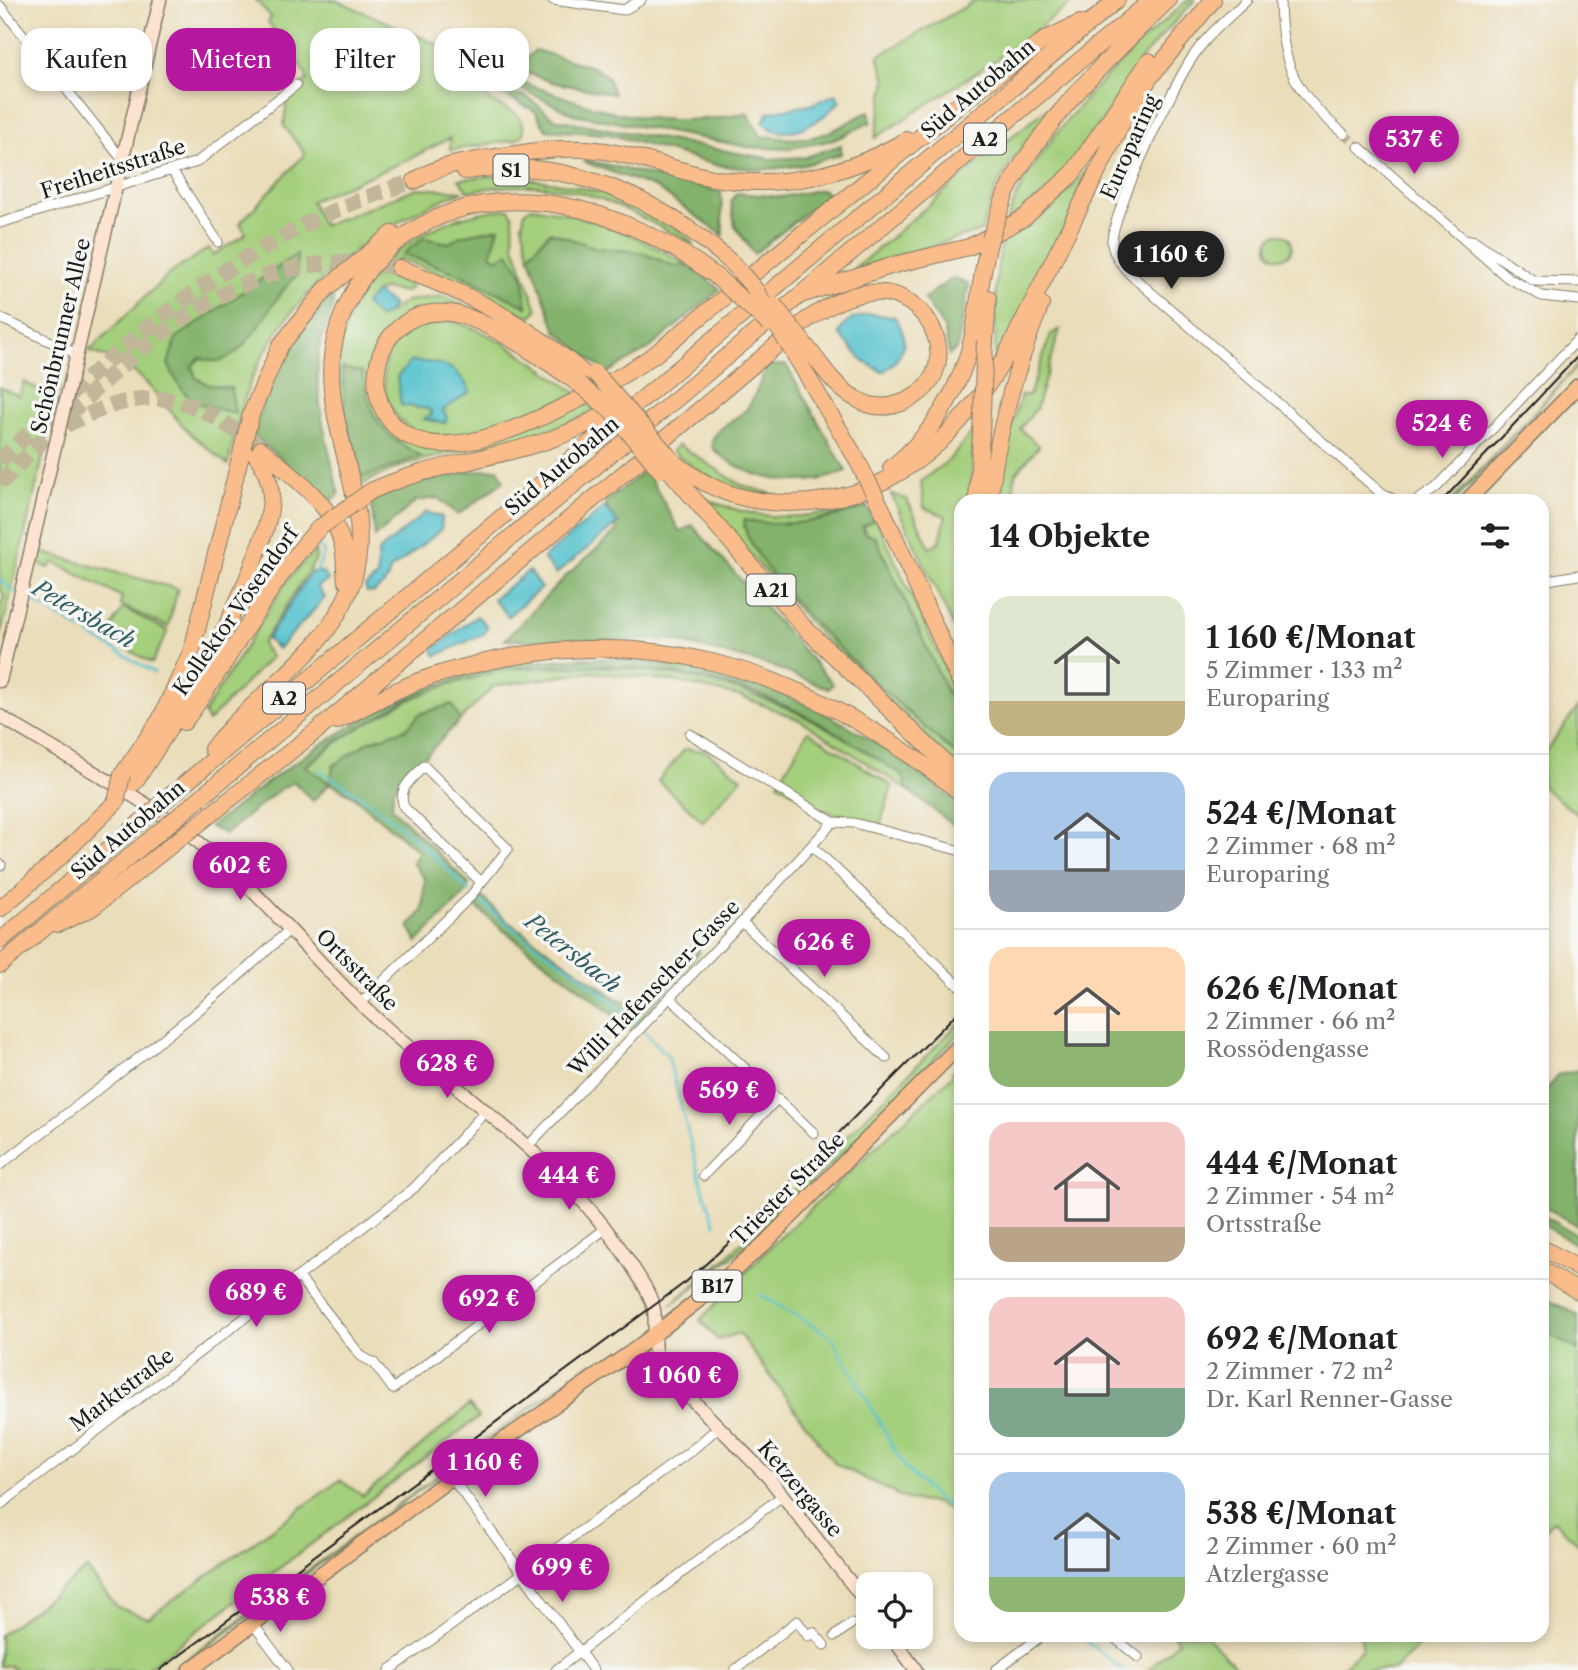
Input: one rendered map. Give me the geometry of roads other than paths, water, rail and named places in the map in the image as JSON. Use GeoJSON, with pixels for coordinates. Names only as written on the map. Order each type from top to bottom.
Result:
{"type":"FeatureCollection","features":[{"type":"Feature","properties":{"kind":"highway","name":"Süd Autobahn"},"geometry":{"type":"LineString","coordinates":[[0,941],[191,776],[1117,0]]}},
{"type":"Feature","properties":{"kind":"highway","name":"Süd Autobahn"},"geometry":{"type":"LineString","coordinates":[[0,965],[1152,0]]}},
{"type":"Feature","properties":{"kind":"highway"},"geometry":{"type":"LineString","coordinates":[[977,494],[986,278],[990,239],[1006,193],[1026,159],[1082,87],[1168,0]]}},
{"type":"Feature","properties":{"kind":"highway"},"geometry":{"type":"LineString","coordinates":[[799,295],[832,288],[858,275],[969,247],[1024,218],[1073,173],[1129,87],[1170,34],[1203,0]]}},
{"type":"Feature","properties":{"kind":"highway"},"geometry":{"type":"LineString","coordinates":[[1104,11],[1046,39],[956,108],[654,355],[612,383],[566,406],[483,436],[447,444],[427,442],[403,431],[390,420],[378,396],[376,375],[379,355],[396,331],[420,316],[445,312],[477,321],[587,378],[612,412],[666,465],[712,488],[750,500],[792,503],[830,499],[866,491],[914,463],[956,427],[980,399],[1003,361],[1126,115],[1151,76],[1213,0]]}},
{"type":"Feature","properties":{"kind":"highway","name":"S1"},"geometry":{"type":"LineString","coordinates":[[782,335],[754,288],[733,264],[687,225],[659,207],[608,185],[541,171],[507,170],[472,170],[415,181],[434,168],[528,152],[576,149],[631,156],[740,182],[794,181],[820,176],[870,159],[956,108]]}},
{"type":"Feature","properties":{"kind":"highway"},"geometry":{"type":"LineString","coordinates":[[37,934],[92,908],[319,729],[670,433],[808,319],[828,307],[866,293],[898,295],[925,313],[935,333],[939,354],[936,369],[920,393],[891,406],[876,407],[843,390],[802,352],[782,335],[717,277],[649,235],[592,212],[546,201],[494,200],[471,205],[432,220],[402,237],[369,269],[348,302],[334,344],[331,384],[335,417],[359,522],[357,561],[347,594],[331,625],[318,641],[224,733],[191,776]]}},
{"type":"Feature","properties":{"kind":"highway"},"geometry":{"type":"LineString","coordinates":[[128,779],[184,671],[206,604],[251,414],[280,346],[326,289],[378,243],[418,219],[432,220]]}},
{"type":"Feature","properties":{"kind":"highway"},"geometry":{"type":"LineString","coordinates":[[991,494],[1000,440],[1018,373],[1067,234]]}},
{"type":"Feature","properties":{"kind":"highway"},"geometry":{"type":"LineString","coordinates":[[399,268],[495,309],[549,343],[630,422],[666,465]]}},
{"type":"Feature","properties":{"kind":"highway"},"geometry":{"type":"LineString","coordinates":[[830,499],[886,471],[907,455],[941,414],[965,365],[986,278]]}},
{"type":"Feature","properties":{"kind":"highway"},"geometry":{"type":"LineString","coordinates":[[754,288],[766,295],[802,352],[883,511],[954,668]]}},
{"type":"Feature","properties":{"kind":"highway","name":"Kollektor Vösendorf"},"geometry":{"type":"LineString","coordinates":[[0,909],[59,858],[116,803],[128,779],[202,698],[285,569],[318,529],[371,491],[406,475],[439,465],[541,444],[589,424],[659,374],[674,370]]}},
{"type":"Feature","properties":{"kind":"highway"},"geometry":{"type":"LineString","coordinates":[[128,779],[210,661],[257,552],[271,494],[258,452],[309,492],[330,516],[344,550],[347,594]]}},
{"type":"Feature","properties":{"kind":"highway","name":"A21"},"geometry":{"type":"LineString","coordinates":[[666,465],[803,626],[954,771]]}},
{"type":"Feature","properties":{"kind":"highway"},"geometry":{"type":"LineString","coordinates":[[319,729],[388,694],[431,676],[487,660],[553,650],[616,648],[679,654],[755,673],[815,696],[884,736],[954,788]]}},
{"type":"Feature","properties":{"kind":"highway"},"geometry":{"type":"LineString","coordinates":[[1549,1252],[1578,1268]]}},
{"type":"Feature","properties":{"kind":"highway"},"geometry":{"type":"LineString","coordinates":[[1549,1274],[1578,1291]]}},
{"type":"Feature","properties":{"kind":"main road","name":"Schönbrunner Allee"},"geometry":{"type":"LineString","coordinates":[[0,681],[160,0]]}},
{"type":"Feature","properties":{"kind":"main road"},"geometry":{"type":"LineString","coordinates":[[1474,494],[1578,386]]}},
{"type":"Feature","properties":{"kind":"main road","name":"Ortsstraße"},"geometry":{"type":"LineString","coordinates":[[0,716],[130,795],[196,841],[290,929],[361,1003],[565,1183],[606,1229],[650,1298],[654,1313],[653,1336]]}},
{"type":"Feature","properties":{"kind":"main road","name":"Triester Straße"},"geometry":{"type":"LineString","coordinates":[[190,1670],[452,1478],[653,1336],[765,1243],[954,1051]]}},
{"type":"Feature","properties":{"kind":"main road","name":"Ketzergasse"},"geometry":{"type":"LineString","coordinates":[[653,1336],[657,1360],[667,1375],[720,1426],[783,1495],[856,1597]]}},
{"type":"Feature","properties":{"kind":"main road"},"geometry":{"type":"LineString","coordinates":[[622,1359],[640,1361],[667,1375]]}},
{"type":"Feature","properties":{"kind":"main road"},"geometry":{"type":"LineString","coordinates":[[901,1649],[916,1670]]}},
{"type":"Feature","properties":{"kind":"street"},"geometry":{"type":"LineString","coordinates":[[554,0],[624,10],[641,0]]}},
{"type":"Feature","properties":{"kind":"street","name":"Europaring"},"geometry":{"type":"LineString","coordinates":[[1247,0],[1192,57],[1172,92],[1118,217],[1113,247],[1116,257],[1131,275],[1382,494]]}},
{"type":"Feature","properties":{"kind":"street"},"geometry":{"type":"LineString","coordinates":[[1280,0],[1285,51],[1294,80],[1311,104],[1344,134]]}},
{"type":"Feature","properties":{"kind":"street"},"geometry":{"type":"LineString","coordinates":[[0,6],[122,159]]}},
{"type":"Feature","properties":{"kind":"street","name":"Freiheitsstraße"},"geometry":{"type":"LineString","coordinates":[[0,223],[173,172],[215,151],[289,91]]}},
{"type":"Feature","properties":{"kind":"street"},"geometry":{"type":"LineString","coordinates":[[1359,147],[1508,278],[1542,296],[1578,300]]}},
{"type":"Feature","properties":{"kind":"street"},"geometry":{"type":"LineString","coordinates":[[173,172],[218,242]]}},
{"type":"Feature","properties":{"kind":"street"},"geometry":{"type":"LineString","coordinates":[[1460,237],[1475,242],[1534,281],[1578,282]]}},
{"type":"Feature","properties":{"kind":"street"},"geometry":{"type":"LineString","coordinates":[[0,318],[77,354]]}},
{"type":"Feature","properties":{"kind":"street"},"geometry":{"type":"LineString","coordinates":[[1427,494],[1436,488],[1578,339]]}},
{"type":"Feature","properties":{"kind":"street"},"geometry":{"type":"LineString","coordinates":[[1549,580],[1578,576]]}},
{"type":"Feature","properties":{"kind":"street"},"geometry":{"type":"LineString","coordinates":[[690,734],[833,822],[854,823],[954,849]]}},
{"type":"Feature","properties":{"kind":"street"},"geometry":{"type":"LineString","coordinates":[[361,1003],[471,895],[508,849],[424,766],[402,790],[400,797],[404,807],[481,882]]}},
{"type":"Feature","properties":{"kind":"street","name":"Willi Hafenscher-Gasse"},"geometry":{"type":"LineString","coordinates":[[527,1147],[813,847],[833,822]]}},
{"type":"Feature","properties":{"kind":"street"},"geometry":{"type":"LineString","coordinates":[[813,847],[954,981]]}},
{"type":"Feature","properties":{"kind":"street"},"geometry":{"type":"LineString","coordinates":[[742,922],[886,1058]]}},
{"type":"Feature","properties":{"kind":"street"},"geometry":{"type":"LineString","coordinates":[[0,1165],[184,1024],[236,981],[290,929]]}},
{"type":"Feature","properties":{"kind":"street"},"geometry":{"type":"LineString","coordinates":[[670,998],[814,1133]]}},
{"type":"Feature","properties":{"kind":"street"},"geometry":{"type":"LineString","coordinates":[[703,1176],[778,1098]]}},
{"type":"Feature","properties":{"kind":"street","name":"Marktstraße"},"geometry":{"type":"LineString","coordinates":[[0,1505],[414,1188],[486,1111]]}},
{"type":"Feature","properties":{"kind":"street"},"geometry":{"type":"LineString","coordinates":[[299,1277],[360,1356],[374,1363],[393,1389],[606,1229]]}},
{"type":"Feature","properties":{"kind":"street"},"geometry":{"type":"LineString","coordinates":[[390,1670],[692,1450],[720,1426]]}},
{"type":"Feature","properties":{"kind":"street"},"geometry":{"type":"LineString","coordinates":[[452,1478],[593,1670]]}},
{"type":"Feature","properties":{"kind":"street"},"geometry":{"type":"LineString","coordinates":[[556,1670],[783,1495]]}},
{"type":"Feature","properties":{"kind":"street"},"geometry":{"type":"LineString","coordinates":[[734,1670],[797,1621],[808,1636],[813,1632],[824,1644]]}},
{"type":"Feature","properties":{"kind":"street"},"geometry":{"type":"LineString","coordinates":[[253,1624],[288,1670]]}},
{"type":"Feature","properties":{"kind":"street"},"geometry":{"type":"LineString","coordinates":[[835,1636],[851,1624]]}},
{"type":"Feature","properties":{"kind":"street"},"geometry":{"type":"LineString","coordinates":[[996,1670],[1033,1642]]}},
{"type":"Feature","properties":{"kind":"street"},"geometry":{"type":"LineString","coordinates":[[1120,1642],[1139,1657]]}},
{"type":"Feature","properties":{"kind":"water"},"geometry":{"type":"Polygon","coordinates":[[[836,94],[840,101],[804,128],[782,132],[763,122],[769,112],[810,105],[836,94]]]}},
{"type":"Feature","properties":{"kind":"water"},"geometry":{"type":"Polygon","coordinates":[[[376,292],[393,305],[387,314],[379,318],[365,304],[376,292]]]}},
{"type":"Feature","properties":{"kind":"water"},"geometry":{"type":"Polygon","coordinates":[[[871,314],[895,317],[903,333],[903,348],[900,354],[883,372],[864,362],[839,334],[852,319],[871,314]]]}},
{"type":"Feature","properties":{"kind":"water"},"geometry":{"type":"Polygon","coordinates":[[[411,361],[447,366],[465,382],[470,392],[443,410],[447,418],[445,423],[423,419],[432,415],[429,409],[401,405],[397,377],[411,361]]]}},
{"type":"Feature","properties":{"kind":"water"},"geometry":{"type":"Polygon","coordinates":[[[605,507],[618,523],[556,574],[543,558],[605,507]]]}},
{"type":"Feature","properties":{"kind":"water"},"geometry":{"type":"Polygon","coordinates":[[[426,512],[442,517],[441,530],[390,570],[380,588],[373,593],[367,592],[365,587],[377,577],[378,552],[426,512]]]}},
{"type":"Feature","properties":{"kind":"water"},"geometry":{"type":"Polygon","coordinates":[[[529,571],[541,588],[508,616],[493,599],[529,571]]]}},
{"type":"Feature","properties":{"kind":"water"},"geometry":{"type":"Polygon","coordinates":[[[311,572],[322,572],[328,580],[317,587],[325,598],[278,649],[267,639],[311,572]]]}},
{"type":"Feature","properties":{"kind":"water"},"geometry":{"type":"Polygon","coordinates":[[[477,616],[487,626],[485,633],[436,656],[433,649],[477,616]]]}},
{"type":"Feature","properties":{"kind":"waterway"},"geometry":{"type":"LineString","coordinates":[[315,542],[324,552],[317,571]]}},
{"type":"Feature","properties":{"kind":"waterway","name":"Petersbach"},"geometry":{"type":"LineString","coordinates":[[0,580],[16,593]]}},
{"type":"Feature","properties":{"kind":"waterway","name":"Petersbach"},"geometry":{"type":"LineString","coordinates":[[25,597],[155,673]]}},
{"type":"Feature","properties":{"kind":"waterway","name":"Petersbach"},"geometry":{"type":"LineString","coordinates":[[318,770],[362,797],[399,825],[470,892]]}},
{"type":"Feature","properties":{"kind":"waterway","name":"Petersbach"},"geometry":{"type":"LineString","coordinates":[[475,897],[521,935],[577,973],[625,1012],[668,1056],[702,1186],[716,1225]]}},
{"type":"Feature","properties":{"kind":"waterway","name":"Petersbach"},"geometry":{"type":"LineString","coordinates":[[761,1295],[832,1337],[905,1468],[936,1498],[954,1509]]}},
{"type":"Feature","properties":{"kind":"waterway","name":"Petersbach"},"geometry":{"type":"LineString","coordinates":[[1088,1642],[1123,1670]]}},
{"type":"Feature","properties":{"kind":"tunnel"},"geometry":{"type":"LineString","coordinates":[[1344,134],[1359,147]]}},
{"type":"Feature","properties":{"kind":"tunnel"},"geometry":{"type":"LineString","coordinates":[[0,461],[92,375],[191,295],[243,260],[298,229],[355,202],[415,181]]}},
{"type":"Feature","properties":{"kind":"tunnel"},"geometry":{"type":"LineString","coordinates":[[0,483],[129,359],[177,322],[227,292],[281,272],[338,263],[399,268]]}},
{"type":"Feature","properties":{"kind":"tunnel"},"geometry":{"type":"LineString","coordinates":[[66,425],[122,403],[146,399],[168,400],[189,405],[211,415],[261,449]]}},
{"type":"Feature","properties":{"kind":"tram line"},"geometry":{"type":"LineString","coordinates":[[1449,494],[1578,356]]}},
{"type":"Feature","properties":{"kind":"tram line"},"geometry":{"type":"LineString","coordinates":[[160,1670],[687,1281],[740,1233],[954,1016]]}}]}
